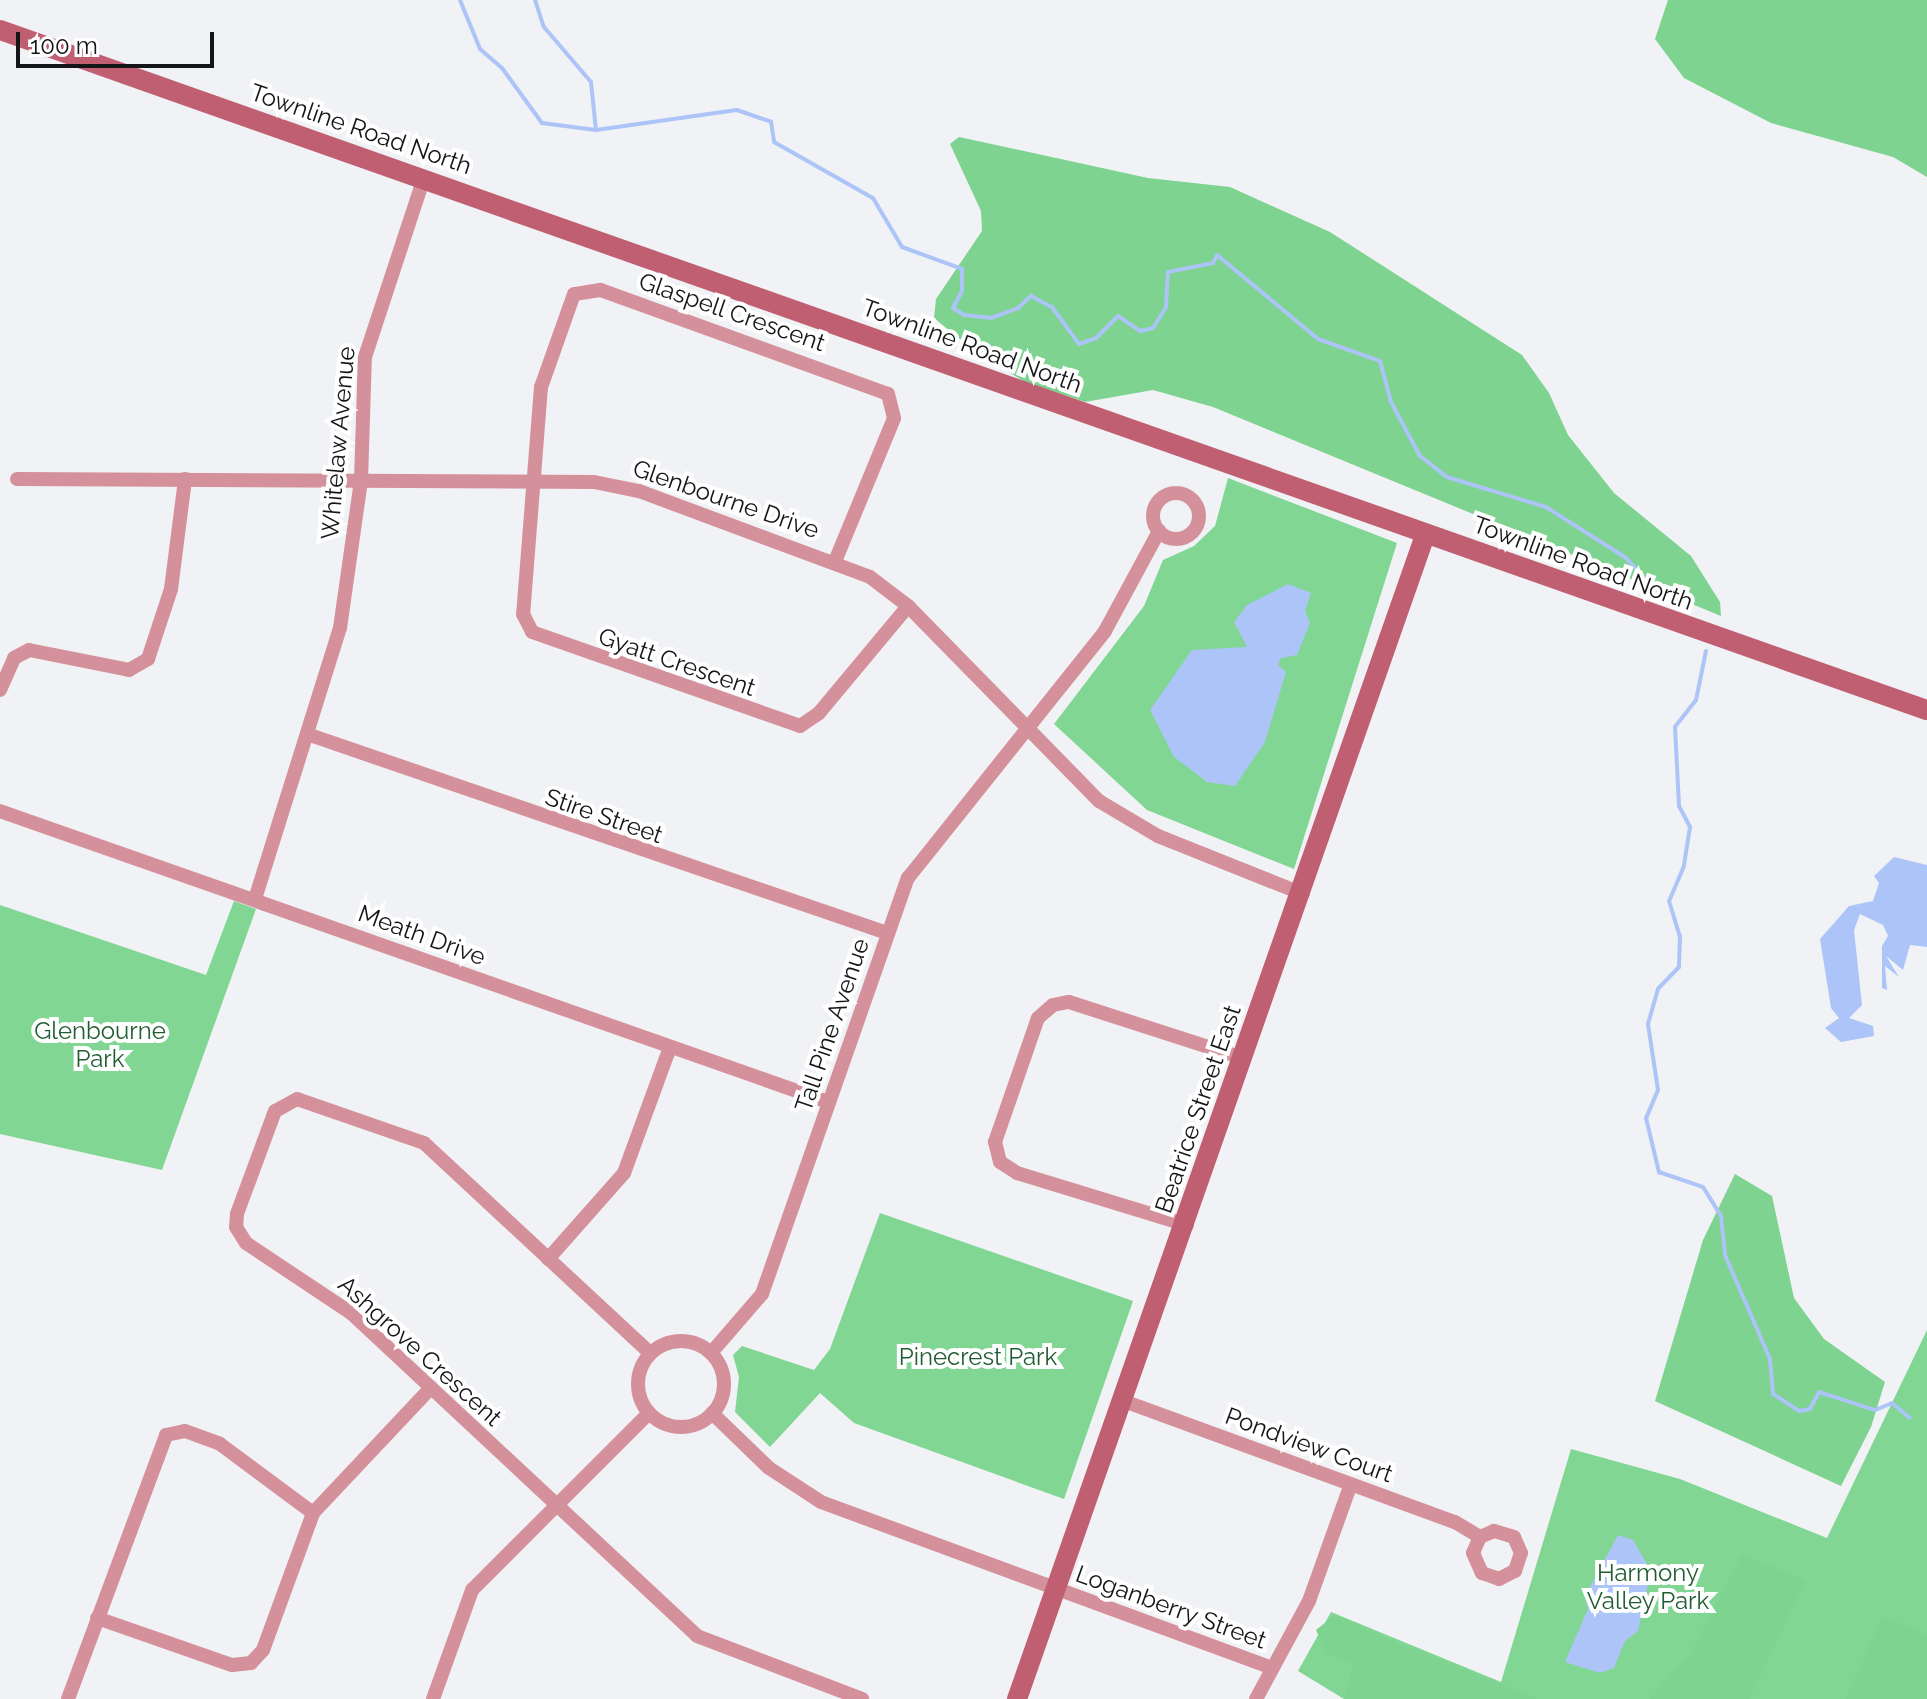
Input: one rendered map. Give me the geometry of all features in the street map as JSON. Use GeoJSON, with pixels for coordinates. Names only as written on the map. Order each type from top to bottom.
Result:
{"type":"FeatureCollection","features":[{"type":"Feature","properties":{"kind":"main road","name":"Townline Road North"},"geometry":{"type":"LineString","coordinates":[[0,30],[1927,710]]}},
{"type":"Feature","properties":{"kind":"main road","name":"Beatrice Street East"},"geometry":{"type":"LineString","coordinates":[[1017,1699],[1121,1400],[1187,1225],[1242,1058],[1303,894],[1425,535]]}},
{"type":"Feature","properties":{"kind":"street","name":"Whitelaw Avenue"},"geometry":{"type":"LineString","coordinates":[[255,899],[343,612],[361,481],[369,337],[424,178]]}},
{"type":"Feature","properties":{"kind":"street","name":"Glaspell Crescent"},"geometry":{"type":"LineString","coordinates":[[533,482],[541,387],[557,332],[574,294],[600,290],[888,394],[894,418],[836,559]]}},
{"type":"Feature","properties":{"kind":"street","name":"Glenbourne Drive"},"geometry":{"type":"LineString","coordinates":[[17,479],[533,482],[628,487],[836,559],[908,606],[1099,801],[1158,836],[1303,894]]}},
{"type":"Feature","properties":{"kind":"street"},"geometry":{"type":"LineString","coordinates":[[0,690],[14,658],[29,650],[124,669],[145,663],[171,589],[185,479]]}},
{"type":"Feature","properties":{"kind":"street","name":"Gyatt Crescent"},"geometry":{"type":"LineString","coordinates":[[533,482],[523,614],[532,632],[782,723],[800,726],[815,718],[908,606]]}},
{"type":"Feature","properties":{"kind":"street","name":"Tall Pine Avenue"},"geometry":{"type":"LineString","coordinates":[[711,1353],[759,1300],[887,933],[922,856],[1114,618],[1159,531]]}},
{"type":"Feature","properties":{"kind":"street","name":"Stire Street"},"geometry":{"type":"LineString","coordinates":[[307,734],[887,933]]}},
{"type":"Feature","properties":{"kind":"street","name":"Meath Drive"},"geometry":{"type":"LineString","coordinates":[[0,811],[828,1102]]}},
{"type":"Feature","properties":{"kind":"street"},"geometry":{"type":"LineString","coordinates":[[1187,1225],[1017,1173],[1000,1162],[995,1142],[1038,1018],[1053,1005],[1069,1002],[1242,1058]]}},
{"type":"Feature","properties":{"kind":"street"},"geometry":{"type":"LineString","coordinates":[[548,1259],[624,1173],[670,1047]]}},
{"type":"Feature","properties":{"kind":"street","name":"Ashgrove Crescent"},"geometry":{"type":"LineString","coordinates":[[650,1353],[424,1143],[303,1100],[280,1106],[237,1214],[238,1233],[342,1306],[703,1640],[862,1699]]}},
{"type":"Feature","properties":{"kind":"street"},"geometry":{"type":"LineString","coordinates":[[687,1341],[711,1353],[723,1376],[712,1413],[681,1427],[649,1413],[638,1390],[650,1353],[687,1341]]}},
{"type":"Feature","properties":{"kind":"street"},"geometry":{"type":"LineString","coordinates":[[97,1618],[232,1665],[251,1663],[263,1650],[313,1513],[431,1388]]}},
{"type":"Feature","properties":{"kind":"street","name":"Pondview Court"},"geometry":{"type":"LineString","coordinates":[[1121,1400],[1455,1522],[1480,1537]]}},
{"type":"Feature","properties":{"kind":"street"},"geometry":{"type":"LineString","coordinates":[[433,1699],[472,1590],[649,1413]]}},
{"type":"Feature","properties":{"kind":"street"},"geometry":{"type":"LineString","coordinates":[[712,1413],[795,1489],[1056,1588]]}},
{"type":"Feature","properties":{"kind":"street"},"geometry":{"type":"LineString","coordinates":[[68,1699],[158,1445],[170,1433],[185,1431],[224,1446],[313,1513]]}},
{"type":"Feature","properties":{"kind":"street"},"geometry":{"type":"LineString","coordinates":[[1256,1699],[1270,1667],[1309,1601],[1351,1484]]}},
{"type":"Feature","properties":{"kind":"street","name":"Loganberry Street"},"geometry":{"type":"LineString","coordinates":[[1056,1588],[1270,1667]]}},
{"type":"Feature","properties":{"kind":"green space"},"geometry":{"type":"Polygon","coordinates":[[[1668,0],[1927,0],[1927,177],[1893,157],[1771,123],[1684,78],[1655,39],[1668,0]]]}},
{"type":"Feature","properties":{"kind":"green space"},"geometry":{"type":"Polygon","coordinates":[[[959,137],[1148,178],[1230,187],[1330,232],[1522,355],[1549,393],[1568,435],[1614,493],[1691,556],[1720,602],[1721,616],[1213,407],[1153,390],[1085,402],[1025,382],[976,352],[934,318],[936,299],[982,231],[981,211],[950,144],[959,137]]]}},
{"type":"Feature","properties":{"kind":"green space"},"geometry":{"type":"Polygon","coordinates":[[[1228,478],[1397,543],[1294,869],[1147,810],[1054,724],[1144,606],[1163,560],[1194,546],[1215,526],[1228,478]]]}},
{"type":"Feature","properties":{"kind":"green space","name":"Glenbourne Park"},"geometry":{"type":"Polygon","coordinates":[[[234,901],[256,909],[162,1170],[0,1134],[0,905],[206,975],[234,901]]]}},
{"type":"Feature","properties":{"kind":"green space"},"geometry":{"type":"Polygon","coordinates":[[[1735,1174],[1772,1196],[1794,1298],[1824,1339],[1885,1382],[1871,1427],[1841,1486],[1655,1401],[1703,1240],[1735,1174]]]}},
{"type":"Feature","properties":{"kind":"green space","name":"Pinecrest Park"},"geometry":{"type":"Polygon","coordinates":[[[880,1213],[1133,1301],[1064,1499],[854,1423],[820,1393],[770,1447],[735,1412],[739,1377],[733,1355],[742,1346],[814,1370],[830,1349],[880,1213]]]}},
{"type":"Feature","properties":{"kind":"green space","name":"Harmony Valley Park"},"geometry":{"type":"Polygon","coordinates":[[[1927,1330],[1927,1699],[1344,1699],[1298,1671],[1331,1612],[1501,1682],[1571,1449],[1680,1479],[1827,1538],[1927,1330]]]}},
{"type":"Feature","properties":{"kind":"green space"},"geometry":{"type":"Polygon","coordinates":[[[1742,1555],[1806,1580],[1749,1699],[1649,1699],[1689,1657],[1742,1555]]]}},
{"type":"Feature","properties":{"kind":"green space"},"geometry":{"type":"Polygon","coordinates":[[[1335,1615],[1537,1699],[1344,1699],[1353,1665],[1326,1652],[1316,1630],[1335,1615]]]}},
{"type":"Feature","properties":{"kind":"green space"},"geometry":{"type":"Polygon","coordinates":[[[1883,1617],[1927,1635],[1927,1699],[1845,1699],[1883,1617]]]}},
{"type":"Feature","properties":{"kind":"water"},"geometry":{"type":"Polygon","coordinates":[[[1288,584],[1311,593],[1305,611],[1310,623],[1297,655],[1281,658],[1278,665],[1286,672],[1265,742],[1235,786],[1207,782],[1174,757],[1150,710],[1192,650],[1247,647],[1234,622],[1247,605],[1288,584]]]}},
{"type":"Feature","properties":{"kind":"water"},"geometry":{"type":"Polygon","coordinates":[[[1894,857],[1927,865],[1927,947],[1910,945],[1903,970],[1886,956],[1899,977],[1885,966],[1887,990],[1882,988],[1882,946],[1888,936],[1883,925],[1860,914],[1854,930],[1862,1005],[1849,1018],[1873,1026],[1874,1036],[1841,1042],[1825,1028],[1839,1018],[1831,1008],[1820,939],[1849,906],[1873,901],[1879,883],[1874,876],[1894,857]]]}},
{"type":"Feature","properties":{"kind":"water"},"geometry":{"type":"Polygon","coordinates":[[[1618,1535],[1633,1540],[1651,1571],[1638,1631],[1625,1641],[1614,1668],[1600,1673],[1565,1662],[1588,1609],[1585,1596],[1618,1535]]]}},
{"type":"Feature","properties":{"kind":"waterway"},"geometry":{"type":"LineString","coordinates":[[460,0],[480,49],[502,68],[542,123],[596,130],[737,110],[771,122],[774,142],[873,198],[902,247],[962,269],[962,291],[953,308],[964,315],[991,318],[1018,308],[1031,296],[1052,307],[1079,344],[1096,338],[1118,316],[1140,331],[1153,328],[1166,307],[1168,272],[1213,263],[1217,255],[1318,339],[1380,361],[1391,402],[1420,456],[1447,477],[1546,507],[1626,558],[1664,599]]}},
{"type":"Feature","properties":{"kind":"waterway"},"geometry":{"type":"LineString","coordinates":[[535,0],[544,27],[591,82],[596,130]]}},
{"type":"Feature","properties":{"kind":"waterway"},"geometry":{"type":"LineString","coordinates":[[1706,651],[1696,700],[1675,727],[1679,806],[1690,827],[1684,866],[1669,901],[1680,936],[1679,967],[1658,989],[1648,1024],[1658,1090],[1646,1118],[1659,1172],[1703,1187],[1721,1216],[1725,1255],[1770,1359],[1773,1394],[1799,1411],[1810,1409],[1819,1392],[1875,1410],[1892,1403],[1910,1418]]}}]}
